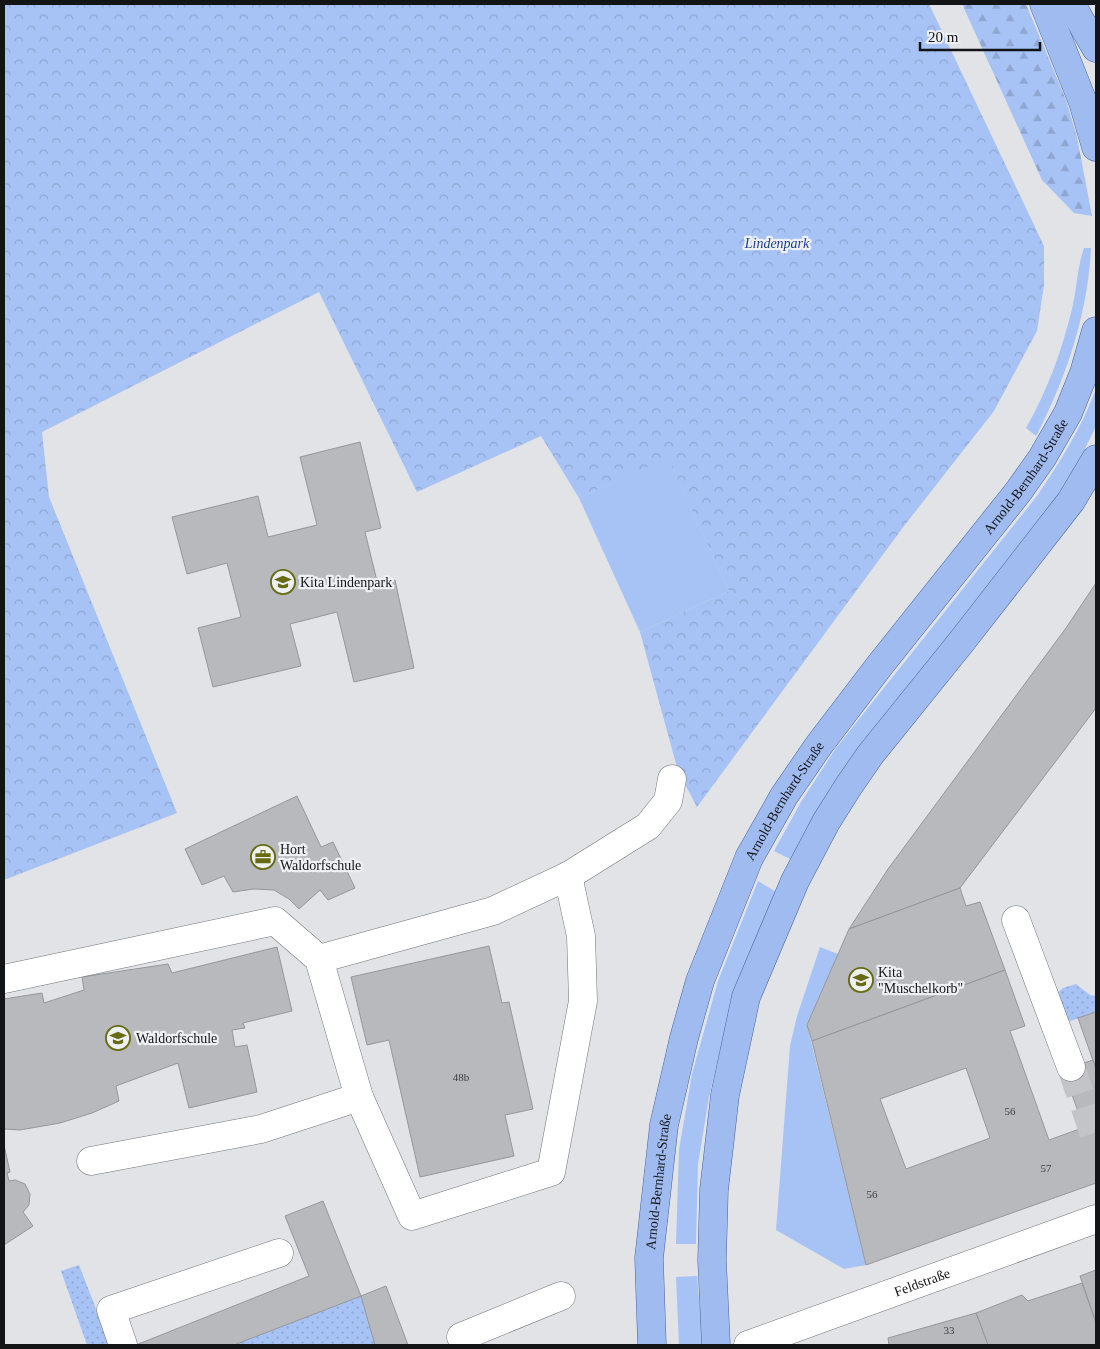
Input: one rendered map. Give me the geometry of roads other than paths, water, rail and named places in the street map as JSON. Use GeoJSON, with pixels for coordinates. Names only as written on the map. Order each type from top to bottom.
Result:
{"type":"FeatureCollection","features":[{"type":"Feature","properties":{"kind":"main road"},"geometry":{"type":"LineString","coordinates":[[1044,4],[1083,102],[1096,147]]}},
{"type":"Feature","properties":{"kind":"main road"},"geometry":{"type":"LineString","coordinates":[[1071,4],[1096,48]]}},
{"type":"Feature","properties":{"kind":"main road","name":"Arnold-Bernhard-Straße"},"geometry":{"type":"LineString","coordinates":[[652,1345],[649,1258],[664,1125],[684,1038],[700,981],[749,858],[784,796],[819,745],[1018,492],[1042,458],[1068,413],[1084,373],[1096,332]]}},
{"type":"Feature","properties":{"kind":"main road"},"geometry":{"type":"LineString","coordinates":[[716,1345],[712,1287],[714,1190],[725,1095],[746,997],[795,881],[826,822],[870,755],[1071,502],[1096,459]]}},
{"type":"Feature","properties":{"kind":"street"},"geometry":{"type":"LineString","coordinates":[[319,960],[492,911],[568,876],[648,826],[668,801],[672,779]]}},
{"type":"Feature","properties":{"kind":"street"},"geometry":{"type":"LineString","coordinates":[[4,979],[275,921],[319,960],[359,1097],[412,1216],[551,1172],[582,1001],[581,936],[568,876]]}},
{"type":"Feature","properties":{"kind":"street"},"geometry":{"type":"LineString","coordinates":[[1016,920],[1071,1067]]}},
{"type":"Feature","properties":{"kind":"street"},"geometry":{"type":"LineString","coordinates":[[91,1161],[261,1129],[359,1097]]}},
{"type":"Feature","properties":{"kind":"street","name":"Feldstraße"},"geometry":{"type":"LineString","coordinates":[[748,1345],[1096,1219]]}},
{"type":"Feature","properties":{"kind":"street"},"geometry":{"type":"LineString","coordinates":[[123,1345],[111,1310],[279,1253]]}},
{"type":"Feature","properties":{"kind":"street"},"geometry":{"type":"LineString","coordinates":[[461,1337],[560,1296]]}},
{"type":"Feature","properties":{"kind":"tunnel"},"geometry":{"type":"LineString","coordinates":[[1071,1067],[1096,1140]]}},
{"type":"Feature","properties":{"kind":"place","name":"Kita Lindenpark"},"geometry":{"type":"Point","coordinates":[283,582]}},
{"type":"Feature","properties":{"kind":"place","name":"Hort Waldorfschule"},"geometry":{"type":"Point","coordinates":[263,857]}},
{"type":"Feature","properties":{"kind":"place","name":"Kita \"Muschelkorb\""},"geometry":{"type":"Point","coordinates":[861,980]}},
{"type":"Feature","properties":{"kind":"place","name":"Waldorfschule"},"geometry":{"type":"Point","coordinates":[118,1038]}},
{"type":"Feature","properties":{"kind":"park label","name":"Lindenpark"},"geometry":{"type":"Point","coordinates":[777,243]}}]}
